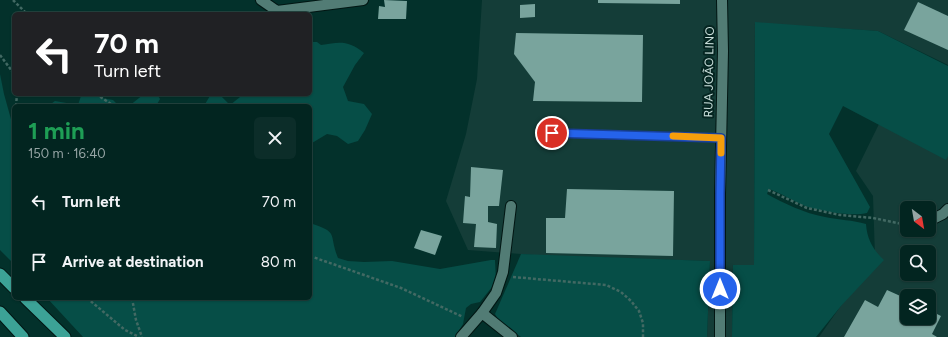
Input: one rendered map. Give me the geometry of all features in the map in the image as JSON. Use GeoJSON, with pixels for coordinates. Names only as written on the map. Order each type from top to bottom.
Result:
{"type":"FeatureCollection","features":[{"type":"Feature","properties":{"kind":"highway"},"geometry":{"type":"LineString","coordinates":[[0,274],[12,286]]}},
{"type":"Feature","properties":{"kind":"highway"},"geometry":{"type":"LineString","coordinates":[[27,300],[65,337]]}},
{"type":"Feature","properties":{"kind":"highway"},"geometry":{"type":"LineString","coordinates":[[0,312],[24,337]]}},
{"type":"Feature","properties":{"kind":"street"},"geometry":{"type":"LineString","coordinates":[[261,0],[277,11],[363,0]]}},
{"type":"Feature","properties":{"kind":"street","name":"RUA JOÃO LINO"},"geometry":{"type":"LineString","coordinates":[[720,337],[720,194],[723,51],[722,0]]}},
{"type":"Feature","properties":{"kind":"street"},"geometry":{"type":"LineString","coordinates":[[461,337],[482,313],[496,293],[501,276],[511,206]]}},
{"type":"Feature","properties":{"kind":"street"},"geometry":{"type":"LineString","coordinates":[[936,218],[943,214],[948,208]]}},
{"type":"Feature","properties":{"kind":"street"},"geometry":{"type":"LineString","coordinates":[[482,313],[512,337]]}},
{"type":"Feature","properties":{"kind":"lane"},"geometry":{"type":"LineString","coordinates":[[552,133],[721,138]]}},
{"type":"Feature","properties":{"kind":"path"},"geometry":{"type":"LineString","coordinates":[[13,0],[25,12]]}},
{"type":"Feature","properties":{"kind":"path"},"geometry":{"type":"LineString","coordinates":[[0,56],[12,71]]}},
{"type":"Feature","properties":{"kind":"path"},"geometry":{"type":"LineString","coordinates":[[99,96],[111,104]]}},
{"type":"Feature","properties":{"kind":"path"},"geometry":{"type":"LineString","coordinates":[[768,190],[807,208],[840,215],[872,218],[900,224]]}},
{"type":"Feature","properties":{"kind":"path"},"geometry":{"type":"LineString","coordinates":[[312,257],[400,288],[474,322]]}},
{"type":"Feature","properties":{"kind":"path"},"geometry":{"type":"LineString","coordinates":[[501,276],[606,285],[621,292],[640,311],[643,322],[643,337]]}},
{"type":"Feature","properties":{"kind":"path"},"geometry":{"type":"LineString","coordinates":[[89,300],[125,330],[141,337]]}},
{"type":"Feature","properties":{"kind":"path"},"geometry":{"type":"LineString","coordinates":[[132,300],[141,337]]}},
{"type":"Feature","properties":{"kind":"shaded area"},"geometry":{"type":"Polygon","coordinates":[[[482,0],[948,0],[948,65],[878,31],[755,23],[754,265],[733,265],[732,337],[707,337],[710,261],[547,256],[468,250],[446,201],[466,134],[477,79],[482,0]]]}},
{"type":"Feature","properties":{"kind":"shaded area"},"geometry":{"type":"Polygon","coordinates":[[[755,22],[878,31],[948,66],[948,156],[946,160],[843,106],[829,134],[870,207],[867,213],[845,214],[819,210],[805,206],[769,189],[767,194],[802,211],[825,217],[866,224],[871,244],[884,260],[841,306],[816,337],[732,337],[733,265],[754,265],[755,22]]]}},
{"type":"Feature","properties":{"kind":"shaded area"},"geometry":{"type":"Polygon","coordinates":[[[312,42],[317,42],[321,45],[344,43],[353,46],[364,53],[355,65],[343,87],[348,101],[364,104],[372,114],[358,141],[348,144],[337,136],[327,134],[312,143],[312,104],[231,104],[240,97],[312,96],[312,42]]]}},
{"type":"Feature","properties":{"kind":"shaded area"},"geometry":{"type":"Polygon","coordinates":[[[0,74],[12,123],[12,262],[0,250],[0,74]]]}},
{"type":"Feature","properties":{"kind":"shaded area"},"geometry":{"type":"Polygon","coordinates":[[[81,96],[99,96],[113,100],[118,104],[78,104],[81,96]]]}},
{"type":"Feature","properties":{"kind":"shaded area"},"geometry":{"type":"Polygon","coordinates":[[[142,96],[158,96],[160,99],[157,104],[132,104],[142,96]]]}},
{"type":"Feature","properties":{"kind":"shaded area"},"geometry":{"type":"Polygon","coordinates":[[[210,96],[221,96],[229,104],[205,104],[210,96]]]}},
{"type":"Feature","properties":{"kind":"shaded area"},"geometry":{"type":"Polygon","coordinates":[[[55,101],[72,104],[51,104],[55,101]]]}},
{"type":"Feature","properties":{"kind":"shaded area"},"geometry":{"type":"Polygon","coordinates":[[[879,124],[948,153],[948,337],[819,337],[875,257],[873,196],[856,171],[879,124]]]}},
{"type":"Feature","properties":{"kind":"shaded area"},"geometry":{"type":"Polygon","coordinates":[[[312,224],[326,229],[332,235],[338,258],[348,261],[392,261],[440,269],[495,260],[496,281],[480,302],[471,304],[466,308],[463,324],[455,337],[83,337],[49,300],[312,300],[312,224]]]}},
{"type":"Feature","properties":{"kind":"shaded area"},"geometry":{"type":"Polygon","coordinates":[[[521,254],[710,261],[707,337],[521,337],[499,321],[495,314],[521,254]]]}},
{"type":"Feature","properties":{"kind":"building"},"geometry":{"type":"Polygon","coordinates":[[[384,0],[407,1],[406,19],[378,19],[379,6],[385,7],[384,0]]]}},
{"type":"Feature","properties":{"kind":"building"},"geometry":{"type":"Polygon","coordinates":[[[598,0],[680,0],[680,4],[598,3],[598,0]]]}},
{"type":"Feature","properties":{"kind":"building"},"geometry":{"type":"Polygon","coordinates":[[[918,2],[948,16],[948,50],[904,30],[918,2]]]}},
{"type":"Feature","properties":{"kind":"building"},"geometry":{"type":"Polygon","coordinates":[[[535,4],[535,17],[520,18],[520,5],[535,4]]]}},
{"type":"Feature","properties":{"kind":"building"},"geometry":{"type":"Polygon","coordinates":[[[516,33],[643,35],[642,102],[533,101],[535,82],[514,54],[516,33]]]}},
{"type":"Feature","properties":{"kind":"building"},"geometry":{"type":"Polygon","coordinates":[[[471,167],[503,170],[499,206],[488,206],[488,222],[497,224],[496,248],[474,247],[476,224],[463,223],[465,196],[470,197],[471,167]]]}},
{"type":"Feature","properties":{"kind":"building"},"geometry":{"type":"Polygon","coordinates":[[[567,189],[674,191],[673,256],[546,253],[546,218],[565,218],[567,189]]]}},
{"type":"Feature","properties":{"kind":"building"},"geometry":{"type":"Polygon","coordinates":[[[421,230],[442,236],[435,255],[414,248],[421,230]]]}},
{"type":"Feature","properties":{"kind":"building"},"geometry":{"type":"Polygon","coordinates":[[[887,290],[900,296],[900,325],[936,325],[936,314],[941,316],[932,334],[937,337],[844,337],[865,300],[878,307],[887,290]]]}},
{"type":"Feature","properties":{"kind":"slow traffic"},"geometry":{"type":"LineString","coordinates":[[673,136],[721,138],[721,153]]}},
{"type":"Feature","properties":{"kind":"route"},"geometry":{"type":"LineString","coordinates":[[552,133],[721,138],[720,289]]}}]}
